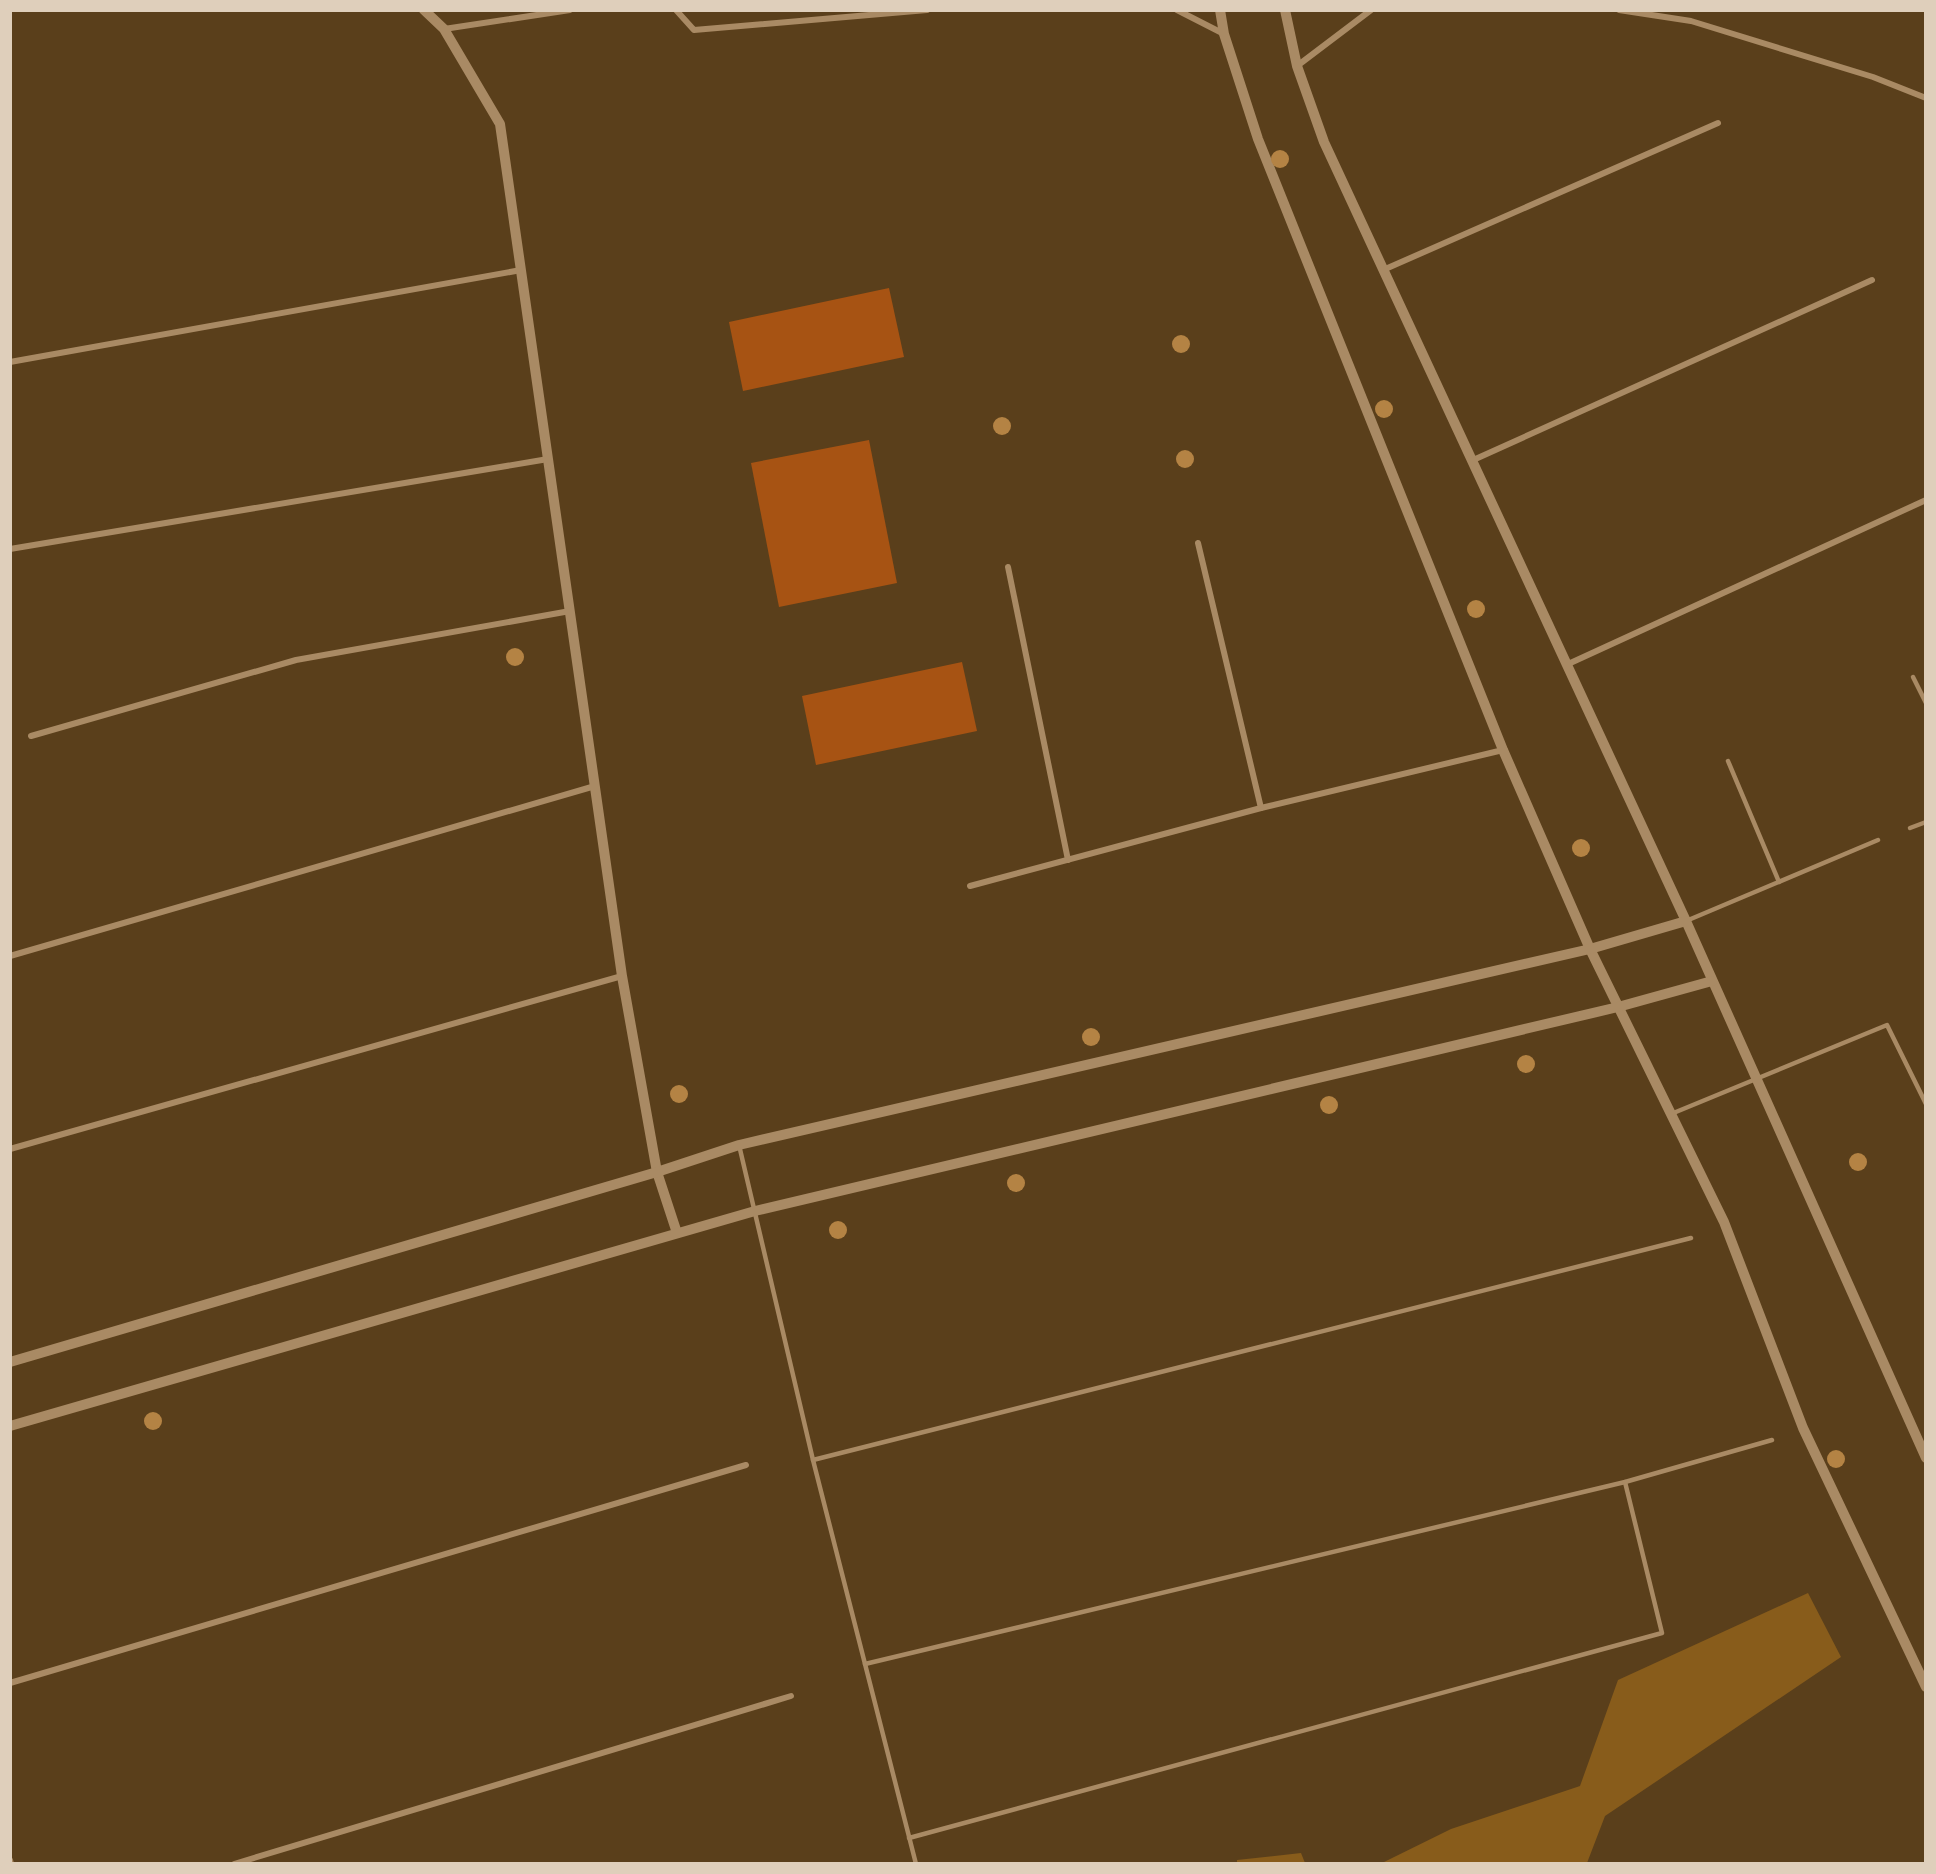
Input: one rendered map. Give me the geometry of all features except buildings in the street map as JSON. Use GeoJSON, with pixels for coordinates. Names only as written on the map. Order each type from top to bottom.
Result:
{"type":"FeatureCollection","features":[{"type":"Feature","properties":{"kind":"street"},"geometry":{"type":"LineString","coordinates":[[424,10],[444,29],[500,124],[622,976],[657,1172],[677,1233]]}},
{"type":"Feature","properties":{"kind":"street"},"geometry":{"type":"LineString","coordinates":[[444,29],[570,10]]}},
{"type":"Feature","properties":{"kind":"street"},"geometry":{"type":"LineString","coordinates":[[676,10],[694,30],[927,10]]}},
{"type":"Feature","properties":{"kind":"street"},"geometry":{"type":"LineString","coordinates":[[1177,10],[1224,34]]}},
{"type":"Feature","properties":{"kind":"street"},"geometry":{"type":"LineString","coordinates":[[1285,10],[1297,66],[1324,142],[1565,666],[1686,921],[1926,1458]]}},
{"type":"Feature","properties":{"kind":"street"},"geometry":{"type":"LineString","coordinates":[[1297,66],[1371,10]]}},
{"type":"Feature","properties":{"kind":"street"},"geometry":{"type":"LineString","coordinates":[[1619,10],[1691,21],[1873,77],[1926,98]]}},
{"type":"Feature","properties":{"kind":"street"},"geometry":{"type":"LineString","coordinates":[[1219,11],[1224,34],[1258,139],[1503,750],[1590,949],[1724,1222],[1803,1428],[1926,1687]]}},
{"type":"Feature","properties":{"kind":"street"},"geometry":{"type":"LineString","coordinates":[[1383,270],[1718,123]]}},
{"type":"Feature","properties":{"kind":"street"},"geometry":{"type":"LineString","coordinates":[[10,362],[521,270]]}},
{"type":"Feature","properties":{"kind":"street"},"geometry":{"type":"LineString","coordinates":[[1471,461],[1872,280]]}},
{"type":"Feature","properties":{"kind":"street"},"geometry":{"type":"LineString","coordinates":[[10,549],[548,459]]}},
{"type":"Feature","properties":{"kind":"street"},"geometry":{"type":"LineString","coordinates":[[1565,666],[1926,500]]}},
{"type":"Feature","properties":{"kind":"street"},"geometry":{"type":"LineString","coordinates":[[1198,543],[1261,808]]}},
{"type":"Feature","properties":{"kind":"street"},"geometry":{"type":"LineString","coordinates":[[1008,567],[1068,860]]}},
{"type":"Feature","properties":{"kind":"street"},"geometry":{"type":"LineString","coordinates":[[31,736],[296,660],[570,611]]}},
{"type":"Feature","properties":{"kind":"street"},"geometry":{"type":"LineString","coordinates":[[970,886],[1261,808],[1503,750]]}},
{"type":"Feature","properties":{"kind":"street"},"geometry":{"type":"LineString","coordinates":[[10,956],[595,786]]}},
{"type":"Feature","properties":{"kind":"street"},"geometry":{"type":"LineString","coordinates":[[10,1362],[657,1172],[739,1145],[1590,949],[1686,921]]}},
{"type":"Feature","properties":{"kind":"street"},"geometry":{"type":"LineString","coordinates":[[10,1149],[622,976]]}},
{"type":"Feature","properties":{"kind":"street"},"geometry":{"type":"LineString","coordinates":[[10,1426],[755,1211],[1618,1008],[1712,981]]}},
{"type":"Feature","properties":{"kind":"street"},"geometry":{"type":"LineString","coordinates":[[10,1683],[746,1465]]}},
{"type":"Feature","properties":{"kind":"street"},"geometry":{"type":"LineString","coordinates":[[234,1863],[791,1696]]}},
{"type":"Feature","properties":{"kind":"lane"},"geometry":{"type":"LineString","coordinates":[[1913,677],[1926,703]]}},
{"type":"Feature","properties":{"kind":"lane"},"geometry":{"type":"LineString","coordinates":[[1728,761],[1779,882]]}},
{"type":"Feature","properties":{"kind":"lane"},"geometry":{"type":"LineString","coordinates":[[1910,828],[1926,822]]}},
{"type":"Feature","properties":{"kind":"lane"},"geometry":{"type":"LineString","coordinates":[[1686,921],[1878,840]]}},
{"type":"Feature","properties":{"kind":"lane"},"geometry":{"type":"LineString","coordinates":[[1671,1114],[1757,1081],[1887,1025],[1926,1104]]}},
{"type":"Feature","properties":{"kind":"lane"},"geometry":{"type":"LineString","coordinates":[[739,1145],[813,1460],[916,1863]]}},
{"type":"Feature","properties":{"kind":"lane"},"geometry":{"type":"LineString","coordinates":[[813,1460],[1691,1238]]}},
{"type":"Feature","properties":{"kind":"lane"},"geometry":{"type":"LineString","coordinates":[[866,1664],[1625,1482],[1772,1440]]}},
{"type":"Feature","properties":{"kind":"lane"},"geometry":{"type":"LineString","coordinates":[[909,1838],[1662,1633],[1625,1482]]}},
{"type":"Feature","properties":{"kind":"shaded area"},"geometry":{"type":"Polygon","coordinates":[[[1808,1593],[1841,1657],[1605,1816],[1587,1863],[1382,1863],[1451,1829],[1580,1786],[1618,1680],[1808,1593]]]}},
{"type":"Feature","properties":{"kind":"shaded area"},"geometry":{"type":"Polygon","coordinates":[[[1301,1853],[1305,1863],[1237,1863],[1237,1860],[1301,1853]]]}}]}
